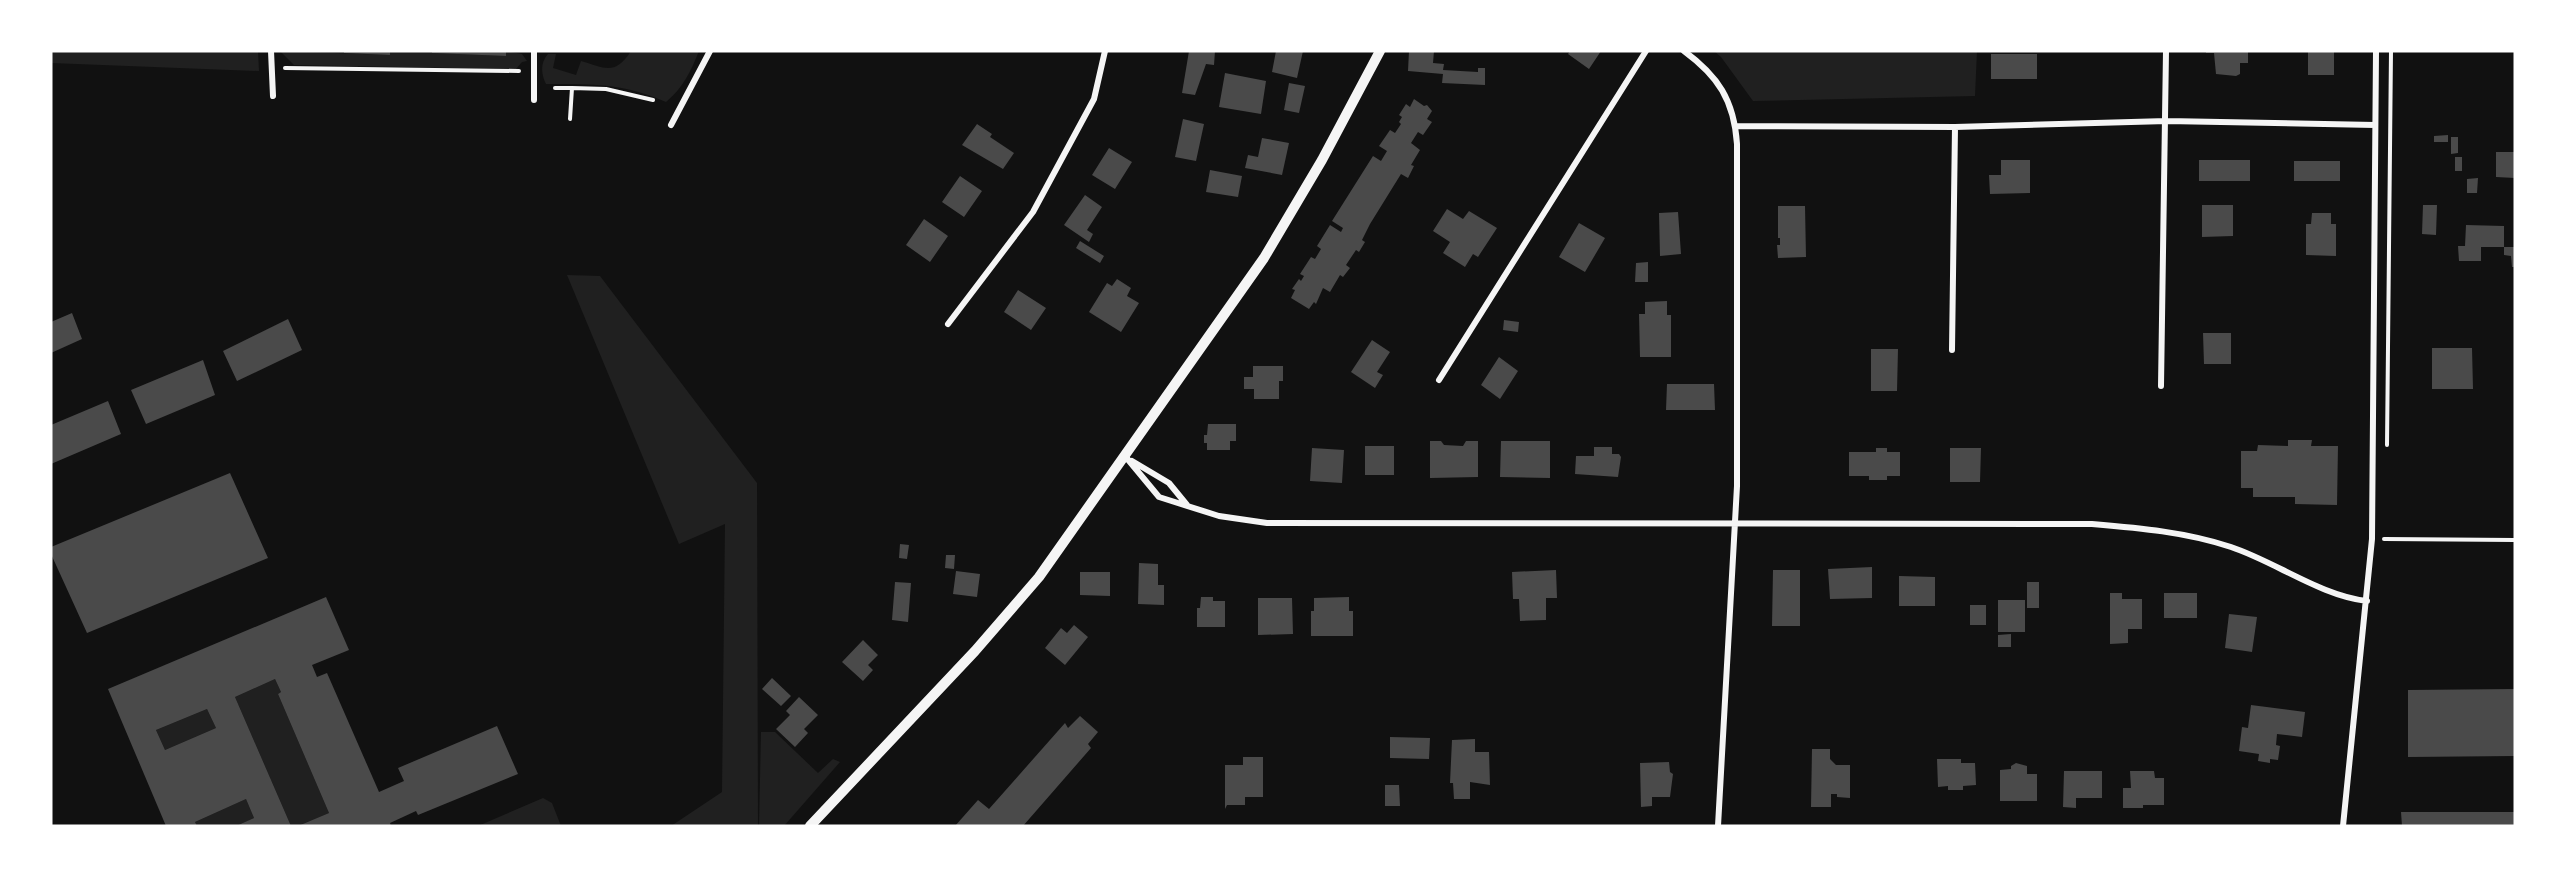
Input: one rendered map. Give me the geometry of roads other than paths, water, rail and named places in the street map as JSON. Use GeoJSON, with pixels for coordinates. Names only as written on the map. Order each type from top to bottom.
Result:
{"type":"FeatureCollection","features":[{"type":"Feature","properties":{"kind":"street"},"geometry":{"type":"LineString","coordinates":[[271,51],[273,96]]}},
{"type":"Feature","properties":{"kind":"street"},"geometry":{"type":"LineString","coordinates":[[534,51],[534,100]]}},
{"type":"Feature","properties":{"kind":"street"},"geometry":{"type":"LineString","coordinates":[[671,125],[710,51]]}},
{"type":"Feature","properties":{"kind":"street"},"geometry":{"type":"LineString","coordinates":[[948,324],[1033,212],[1094,99],[1105,51]]}},
{"type":"Feature","properties":{"kind":"street"},"geometry":{"type":"LineString","coordinates":[[810,826],[1015,607],[1125,456],[1264,258],[1317,170],[1380,51]]}},
{"type":"Feature","properties":{"kind":"street"},"geometry":{"type":"LineString","coordinates":[[1439,380],[1646,51]]}},
{"type":"Feature","properties":{"kind":"street"},"geometry":{"type":"LineString","coordinates":[[1683,51],[1704,66],[1714,77],[1732,110],[1736,126],[1736,523],[1718,826]]}},
{"type":"Feature","properties":{"kind":"street"},"geometry":{"type":"LineString","coordinates":[[2161,386],[2167,121],[2166,51]]}},
{"type":"Feature","properties":{"kind":"street"},"geometry":{"type":"LineString","coordinates":[[2343,826],[2372,539],[2376,51]]}},
{"type":"Feature","properties":{"kind":"street"},"geometry":{"type":"LineString","coordinates":[[1736,126],[1955,127],[2167,121],[2375,125]]}},
{"type":"Feature","properties":{"kind":"street"},"geometry":{"type":"LineString","coordinates":[[1952,350],[1955,127]]}},
{"type":"Feature","properties":{"kind":"street"},"geometry":{"type":"LineString","coordinates":[[1125,456],[1160,497],[1219,516],[1267,524],[2092,524],[2195,536],[2232,547],[2326,589],[2367,601]]}},
{"type":"Feature","properties":{"kind":"street"},"geometry":{"type":"LineString","coordinates":[[1125,456],[1169,483],[1187,505]]}}]}
